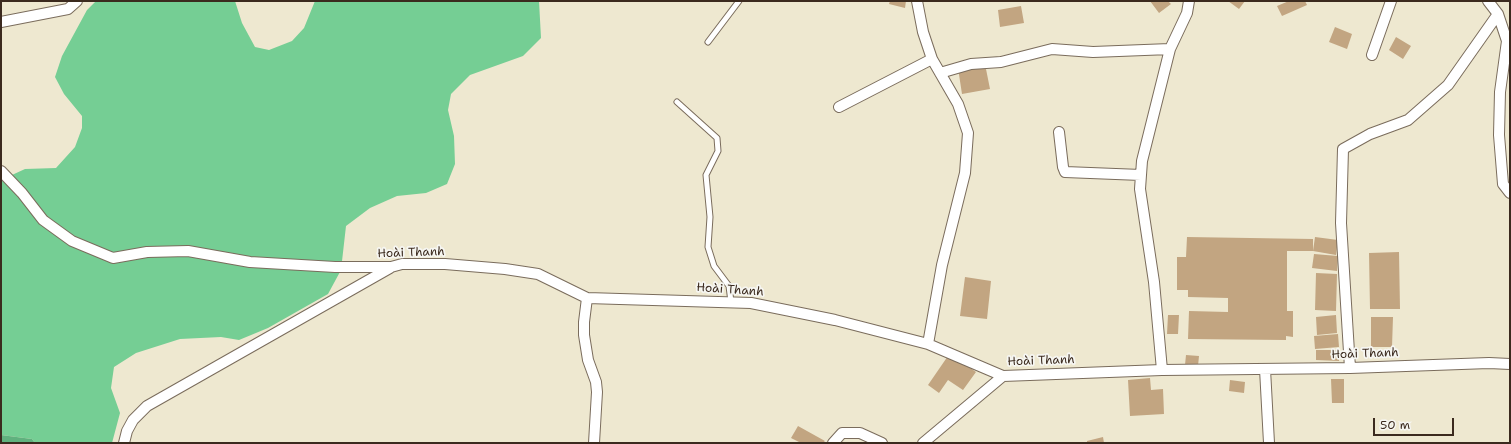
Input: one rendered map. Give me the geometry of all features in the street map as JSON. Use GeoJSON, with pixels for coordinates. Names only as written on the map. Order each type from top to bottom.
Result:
{"type":"FeatureCollection","features":[{"type":"Feature","properties":{"kind":"street"},"geometry":{"type":"LineString","coordinates":[[1,22],[68,8],[77,1]]}},
{"type":"Feature","properties":{"kind":"street"},"geometry":{"type":"LineString","coordinates":[[917,1],[923,32],[932,59],[958,104],[968,133],[965,173],[942,265],[928,344]]}},
{"type":"Feature","properties":{"kind":"street"},"geometry":{"type":"LineString","coordinates":[[1162,370],[1154,282],[1140,188],[1142,161],[1170,49],[1187,13],[1188,1]]}},
{"type":"Feature","properties":{"kind":"street"},"geometry":{"type":"LineString","coordinates":[[1372,55],[1391,1]]}},
{"type":"Feature","properties":{"kind":"street"},"geometry":{"type":"LineString","coordinates":[[1488,1],[1498,14],[1507,41],[1500,92],[1498,135],[1503,184],[1510,193]]}},
{"type":"Feature","properties":{"kind":"street"},"geometry":{"type":"LineString","coordinates":[[1350,368],[1341,223],[1343,149],[1370,134],[1408,120],[1448,85],[1498,14]]}},
{"type":"Feature","properties":{"kind":"street"},"geometry":{"type":"LineString","coordinates":[[940,73],[971,64],[1001,62],[1052,49],[1092,52],[1170,49]]}},
{"type":"Feature","properties":{"kind":"street"},"geometry":{"type":"LineString","coordinates":[[839,106],[932,59]]}},
{"type":"Feature","properties":{"kind":"street"},"geometry":{"type":"LineString","coordinates":[[1059,132],[1063,167],[1065,172],[1141,175]]}},
{"type":"Feature","properties":{"kind":"street","name":"Hoài Thanh"},"geometry":{"type":"LineString","coordinates":[[1,171],[22,193],[43,220],[72,241],[113,258],[147,252],[188,251],[250,262],[335,267],[391,267],[402,264],[446,264],[538,274],[587,298],[751,303],[835,320],[928,344],[1003,376],[1162,370],[1350,368],[1510,364]]}},
{"type":"Feature","properties":{"kind":"street"},"geometry":{"type":"LineString","coordinates":[[124,443],[133,420],[147,406],[391,267]]}},
{"type":"Feature","properties":{"kind":"street"},"geometry":{"type":"LineString","coordinates":[[587,298],[584,335],[588,360],[596,382],[597,392],[594,443]]}},
{"type":"Feature","properties":{"kind":"street"},"geometry":{"type":"LineString","coordinates":[[1265,369],[1269,443]]}},
{"type":"Feature","properties":{"kind":"street"},"geometry":{"type":"LineString","coordinates":[[923,443],[1003,376]]}},
{"type":"Feature","properties":{"kind":"street"},"geometry":{"type":"LineString","coordinates":[[833,443],[842,433],[860,433],[882,443]]}},
{"type":"Feature","properties":{"kind":"lane"},"geometry":{"type":"LineString","coordinates":[[708,42],[740,1]]}},
{"type":"Feature","properties":{"kind":"lane"},"geometry":{"type":"LineString","coordinates":[[677,102],[718,138],[718,151],[706,175],[710,216],[708,247],[714,266],[729,286],[731,302]]}},
{"type":"Feature","properties":{"kind":"green space"},"geometry":{"type":"Polygon","coordinates":[[[96,1],[235,1],[242,23],[255,47],[269,50],[292,41],[304,28],[315,1],[539,1],[541,38],[523,56],[470,75],[451,94],[448,110],[454,136],[455,164],[447,184],[426,193],[397,196],[370,208],[346,226],[341,270],[328,294],[268,328],[239,340],[221,337],[180,339],[136,353],[114,367],[111,388],[120,413],[112,443],[35,443],[32,439],[1,435],[1,180],[25,169],[56,168],[75,147],[82,128],[82,116],[64,94],[55,77],[62,56],[87,10],[96,1]]]}},
{"type":"Feature","properties":{"kind":"green space"},"geometry":{"type":"Polygon","coordinates":[[[1,435],[32,439],[35,443],[1,443],[1,435]]]}},
{"type":"Feature","properties":{"kind":"building"},"geometry":{"type":"Polygon","coordinates":[[[890,1],[906,1],[905,8],[889,4],[890,1]]]}},
{"type":"Feature","properties":{"kind":"building"},"geometry":{"type":"Polygon","coordinates":[[[1150,1],[1168,1],[1171,4],[1159,13],[1150,1]]]}},
{"type":"Feature","properties":{"kind":"building"},"geometry":{"type":"Polygon","coordinates":[[[1228,1],[1245,1],[1239,9],[1228,1]]]}},
{"type":"Feature","properties":{"kind":"building"},"geometry":{"type":"Polygon","coordinates":[[[1289,1],[1305,1],[1307,5],[1282,16],[1277,6],[1289,1]]]}},
{"type":"Feature","properties":{"kind":"building"},"geometry":{"type":"Polygon","coordinates":[[[1021,6],[1024,23],[1000,27],[998,10],[1021,6]]]}},
{"type":"Feature","properties":{"kind":"building"},"geometry":{"type":"Polygon","coordinates":[[[1335,27],[1352,34],[1347,49],[1329,42],[1335,27]]]}},
{"type":"Feature","properties":{"kind":"building"},"geometry":{"type":"Polygon","coordinates":[[[1396,37],[1411,46],[1403,59],[1389,50],[1396,37]]]}},
{"type":"Feature","properties":{"kind":"building"},"geometry":{"type":"Polygon","coordinates":[[[985,64],[990,89],[962,94],[958,68],[985,64]]]}},
{"type":"Feature","properties":{"kind":"building"},"geometry":{"type":"Polygon","coordinates":[[[1187,237],[1313,239],[1313,251],[1287,251],[1287,311],[1293,311],[1293,337],[1286,336],[1286,340],[1188,339],[1189,311],[1228,312],[1228,298],[1188,297],[1188,290],[1177,290],[1177,257],[1186,257],[1187,237]]]}},
{"type":"Feature","properties":{"kind":"building"},"geometry":{"type":"Polygon","coordinates":[[[1315,237],[1338,240],[1336,255],[1313,251],[1315,237]]]}},
{"type":"Feature","properties":{"kind":"building"},"geometry":{"type":"Polygon","coordinates":[[[1399,252],[1400,309],[1370,309],[1369,253],[1399,252]]]}},
{"type":"Feature","properties":{"kind":"building"},"geometry":{"type":"Polygon","coordinates":[[[1314,254],[1338,256],[1337,271],[1312,268],[1314,254]]]}},
{"type":"Feature","properties":{"kind":"building"},"geometry":{"type":"Polygon","coordinates":[[[1316,273],[1337,274],[1336,311],[1315,310],[1316,273]]]}},
{"type":"Feature","properties":{"kind":"building"},"geometry":{"type":"Polygon","coordinates":[[[965,277],[991,281],[987,319],[960,316],[965,277]]]}},
{"type":"Feature","properties":{"kind":"building"},"geometry":{"type":"Polygon","coordinates":[[[1168,315],[1179,315],[1178,334],[1167,334],[1168,315]]]}},
{"type":"Feature","properties":{"kind":"building"},"geometry":{"type":"Polygon","coordinates":[[[1336,315],[1337,333],[1317,335],[1316,317],[1336,315]]]}},
{"type":"Feature","properties":{"kind":"building"},"geometry":{"type":"Polygon","coordinates":[[[1371,317],[1393,317],[1392,347],[1371,347],[1371,317]]]}},
{"type":"Feature","properties":{"kind":"building"},"geometry":{"type":"Polygon","coordinates":[[[1338,334],[1339,347],[1315,349],[1314,336],[1338,334]]]}},
{"type":"Feature","properties":{"kind":"building"},"geometry":{"type":"Polygon","coordinates":[[[1316,350],[1340,350],[1339,361],[1316,360],[1316,350]]]}},
{"type":"Feature","properties":{"kind":"building"},"geometry":{"type":"Polygon","coordinates":[[[950,353],[976,372],[963,390],[948,380],[939,393],[928,385],[950,353]]]}},
{"type":"Feature","properties":{"kind":"building"},"geometry":{"type":"Polygon","coordinates":[[[1186,355],[1199,356],[1198,366],[1185,365],[1186,355]]]}},
{"type":"Feature","properties":{"kind":"building"},"geometry":{"type":"Polygon","coordinates":[[[1150,378],[1151,390],[1163,389],[1164,414],[1130,416],[1128,380],[1150,378]]]}},
{"type":"Feature","properties":{"kind":"building"},"geometry":{"type":"Polygon","coordinates":[[[1331,379],[1344,379],[1344,403],[1332,403],[1331,379]]]}},
{"type":"Feature","properties":{"kind":"building"},"geometry":{"type":"Polygon","coordinates":[[[1230,380],[1245,382],[1244,393],[1229,391],[1230,380]]]}},
{"type":"Feature","properties":{"kind":"building"},"geometry":{"type":"Polygon","coordinates":[[[798,426],[825,441],[823,443],[801,443],[791,438],[798,426]]]}},
{"type":"Feature","properties":{"kind":"building"},"geometry":{"type":"Polygon","coordinates":[[[1103,437],[1104,443],[1087,443],[1087,441],[1103,437]]]}}]}
